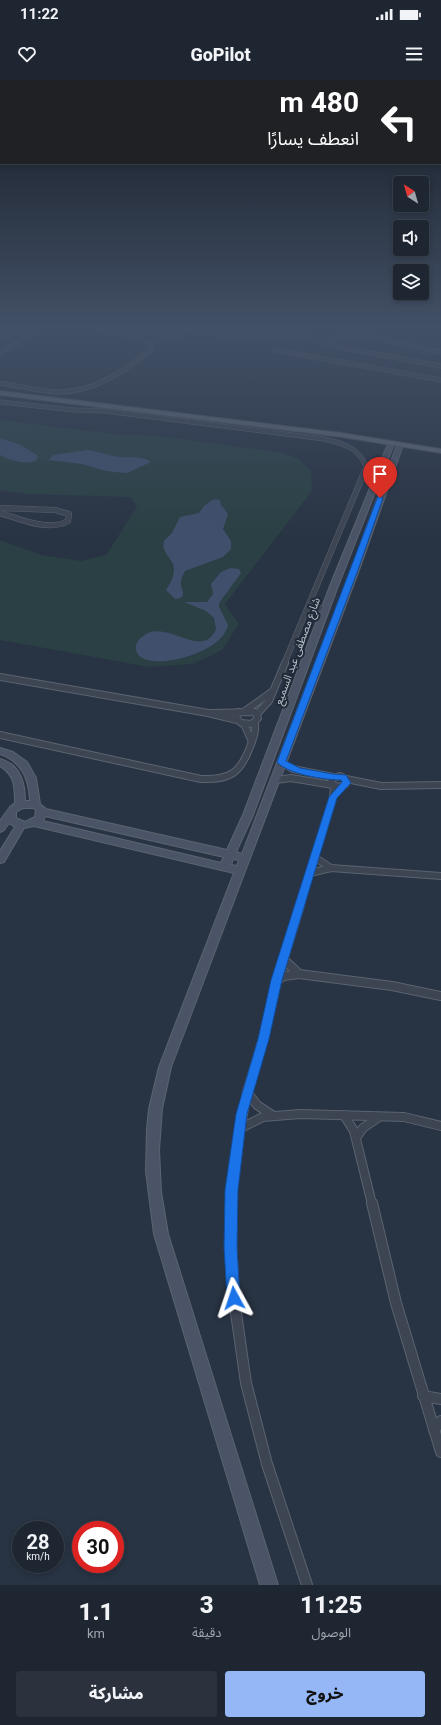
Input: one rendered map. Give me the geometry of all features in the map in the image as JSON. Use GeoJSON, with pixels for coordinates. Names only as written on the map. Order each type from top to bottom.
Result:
{"type":"FeatureCollection","features":[{"type":"Feature","properties":{"kind":"main road"},"geometry":{"type":"LineString","coordinates":[[42,397],[334,434],[395,445],[441,451]]}},
{"type":"Feature","properties":{"kind":"main road"},"geometry":{"type":"LineString","coordinates":[[44,397],[364,435],[441,447]]}},
{"type":"Feature","properties":{"kind":"street"},"geometry":{"type":"LineString","coordinates":[[0,402],[74,410],[105,411],[324,439],[342,444],[359,454],[363,458],[366,467],[269,701],[257,714],[258,718],[255,722],[256,731],[244,764],[237,772],[214,780],[201,779],[0,735]]}},
{"type":"Feature","properties":{"kind":"street","name":"شارع مصطفى عبد السميع"},"geometry":{"type":"LineString","coordinates":[[225,866],[248,816],[324,609],[395,445]]}},
{"type":"Feature","properties":{"kind":"street"},"geometry":{"type":"LineString","coordinates":[[269,1585],[161,1234],[152,1176],[153,1120],[160,1084],[355,570],[395,445]]}},
{"type":"Feature","properties":{"kind":"street"},"geometry":{"type":"LineString","coordinates":[[0,508],[18,510],[61,510],[69,514],[70,517],[63,524],[54,526],[0,513]]}},
{"type":"Feature","properties":{"kind":"street"},"geometry":{"type":"LineString","coordinates":[[342,568],[347,571],[355,570]]}},
{"type":"Feature","properties":{"kind":"street"},"geometry":{"type":"LineString","coordinates":[[334,586],[341,584],[348,587]]}},
{"type":"Feature","properties":{"kind":"street"},"geometry":{"type":"LineString","coordinates":[[309,607],[324,609]]}},
{"type":"Feature","properties":{"kind":"street"},"geometry":{"type":"LineString","coordinates":[[0,676],[208,713],[237,720],[244,724],[252,742]]}},
{"type":"Feature","properties":{"kind":"street"},"geometry":{"type":"LineString","coordinates":[[237,720],[236,716],[242,711],[273,691]]}},
{"type":"Feature","properties":{"kind":"street"},"geometry":{"type":"LineString","coordinates":[[208,713],[242,711],[257,714]]}},
{"type":"Feature","properties":{"kind":"street"},"geometry":{"type":"LineString","coordinates":[[244,724],[255,722]]}},
{"type":"Feature","properties":{"kind":"street"},"geometry":{"type":"LineString","coordinates":[[0,751],[19,760],[28,768],[35,789],[40,818],[35,823]]}},
{"type":"Feature","properties":{"kind":"street"},"geometry":{"type":"LineString","coordinates":[[0,762],[8,766],[19,782],[20,805]]}},
{"type":"Feature","properties":{"kind":"street"},"geometry":{"type":"LineString","coordinates":[[281,762],[293,769],[333,777],[340,776],[344,784]]}},
{"type":"Feature","properties":{"kind":"street"},"geometry":{"type":"LineString","coordinates":[[308,1585],[255,1422],[240,1345],[232,1279],[230,1226],[234,1164],[239,1129],[247,1092],[264,1039],[283,959],[333,797],[333,785],[330,781],[333,777]]}},
{"type":"Feature","properties":{"kind":"street"},"geometry":{"type":"LineString","coordinates":[[275,780],[291,778],[333,785],[441,785]]}},
{"type":"Feature","properties":{"kind":"street"},"geometry":{"type":"LineString","coordinates":[[333,797],[344,784]]}},
{"type":"Feature","properties":{"kind":"street"},"geometry":{"type":"LineString","coordinates":[[0,828],[14,808],[20,805],[230,854],[243,864]]}},
{"type":"Feature","properties":{"kind":"street"},"geometry":{"type":"LineString","coordinates":[[10,814],[12,820],[21,825],[35,823],[225,866],[243,864]]}},
{"type":"Feature","properties":{"kind":"street"},"geometry":{"type":"LineString","coordinates":[[0,860],[21,825]]}},
{"type":"Feature","properties":{"kind":"street"},"geometry":{"type":"LineString","coordinates":[[314,857],[331,868]]}},
{"type":"Feature","properties":{"kind":"street"},"geometry":{"type":"LineString","coordinates":[[310,873],[331,868],[377,873],[441,876]]}},
{"type":"Feature","properties":{"kind":"street"},"geometry":{"type":"LineString","coordinates":[[283,959],[299,974]]}},
{"type":"Feature","properties":{"kind":"street"},"geometry":{"type":"LineString","coordinates":[[277,980],[284,976],[299,974],[392,986],[441,996]]}},
{"type":"Feature","properties":{"kind":"street"},"geometry":{"type":"LineString","coordinates":[[247,1092],[257,1105],[272,1114]]}},
{"type":"Feature","properties":{"kind":"street"},"geometry":{"type":"LineString","coordinates":[[239,1129],[254,1120],[272,1114],[404,1117],[441,1126]]}},
{"type":"Feature","properties":{"kind":"street"},"geometry":{"type":"LineString","coordinates":[[344,1115],[351,1124],[356,1138],[386,1267],[423,1396],[441,1452]]}},
{"type":"Feature","properties":{"kind":"street"},"geometry":{"type":"LineString","coordinates":[[356,1138],[363,1128],[380,1116]]}},
{"type":"Feature","properties":{"kind":"street"},"geometry":{"type":"LineString","coordinates":[[423,1396],[441,1399]]}},
{"type":"Feature","properties":{"kind":"street"},"geometry":{"type":"LineString","coordinates":[[434,1430],[441,1421]]}},
{"type":"Feature","properties":{"kind":"green space"},"geometry":{"type":"Polygon","coordinates":[[[0,420],[114,434],[158,436],[279,452],[299,459],[311,471],[312,491],[225,604],[239,624],[222,650],[193,664],[149,667],[0,640],[0,540],[41,555],[81,561],[106,555],[137,507],[131,497],[28,494],[0,490],[0,420]]]}},
{"type":"Feature","properties":{"kind":"water"},"geometry":{"type":"Polygon","coordinates":[[[0,438],[21,445],[38,456],[36,461],[18,461],[0,455],[0,438]]]}},
{"type":"Feature","properties":{"kind":"water"},"geometry":{"type":"Polygon","coordinates":[[[87,450],[117,456],[140,458],[151,462],[127,473],[106,471],[82,464],[49,460],[53,455],[87,450]]]}},
{"type":"Feature","properties":{"kind":"water"},"geometry":{"type":"Polygon","coordinates":[[[214,499],[220,500],[221,505],[228,514],[223,529],[231,541],[231,549],[223,557],[185,571],[181,581],[183,595],[181,598],[175,599],[166,590],[173,578],[174,569],[172,562],[165,552],[163,545],[164,541],[172,533],[180,517],[199,513],[204,506],[214,499]]]}},
{"type":"Feature","properties":{"kind":"water"},"geometry":{"type":"Polygon","coordinates":[[[230,568],[239,569],[241,573],[219,603],[219,607],[228,625],[222,636],[211,646],[196,654],[179,659],[163,661],[149,660],[139,656],[136,647],[137,643],[141,638],[151,632],[172,634],[192,640],[202,641],[210,638],[216,629],[214,618],[206,611],[184,602],[207,602],[213,594],[211,584],[221,572],[230,568]]]}},
{"type":"Feature","properties":{"kind":"route"},"geometry":{"type":"LineString","coordinates":[[234,1298],[230,1248],[230,1218],[234,1164],[242,1114],[247,1092],[264,1039],[277,980],[333,797],[347,783],[347,780],[340,776],[333,777],[293,769],[281,762],[355,570],[380,498]]}}]}
